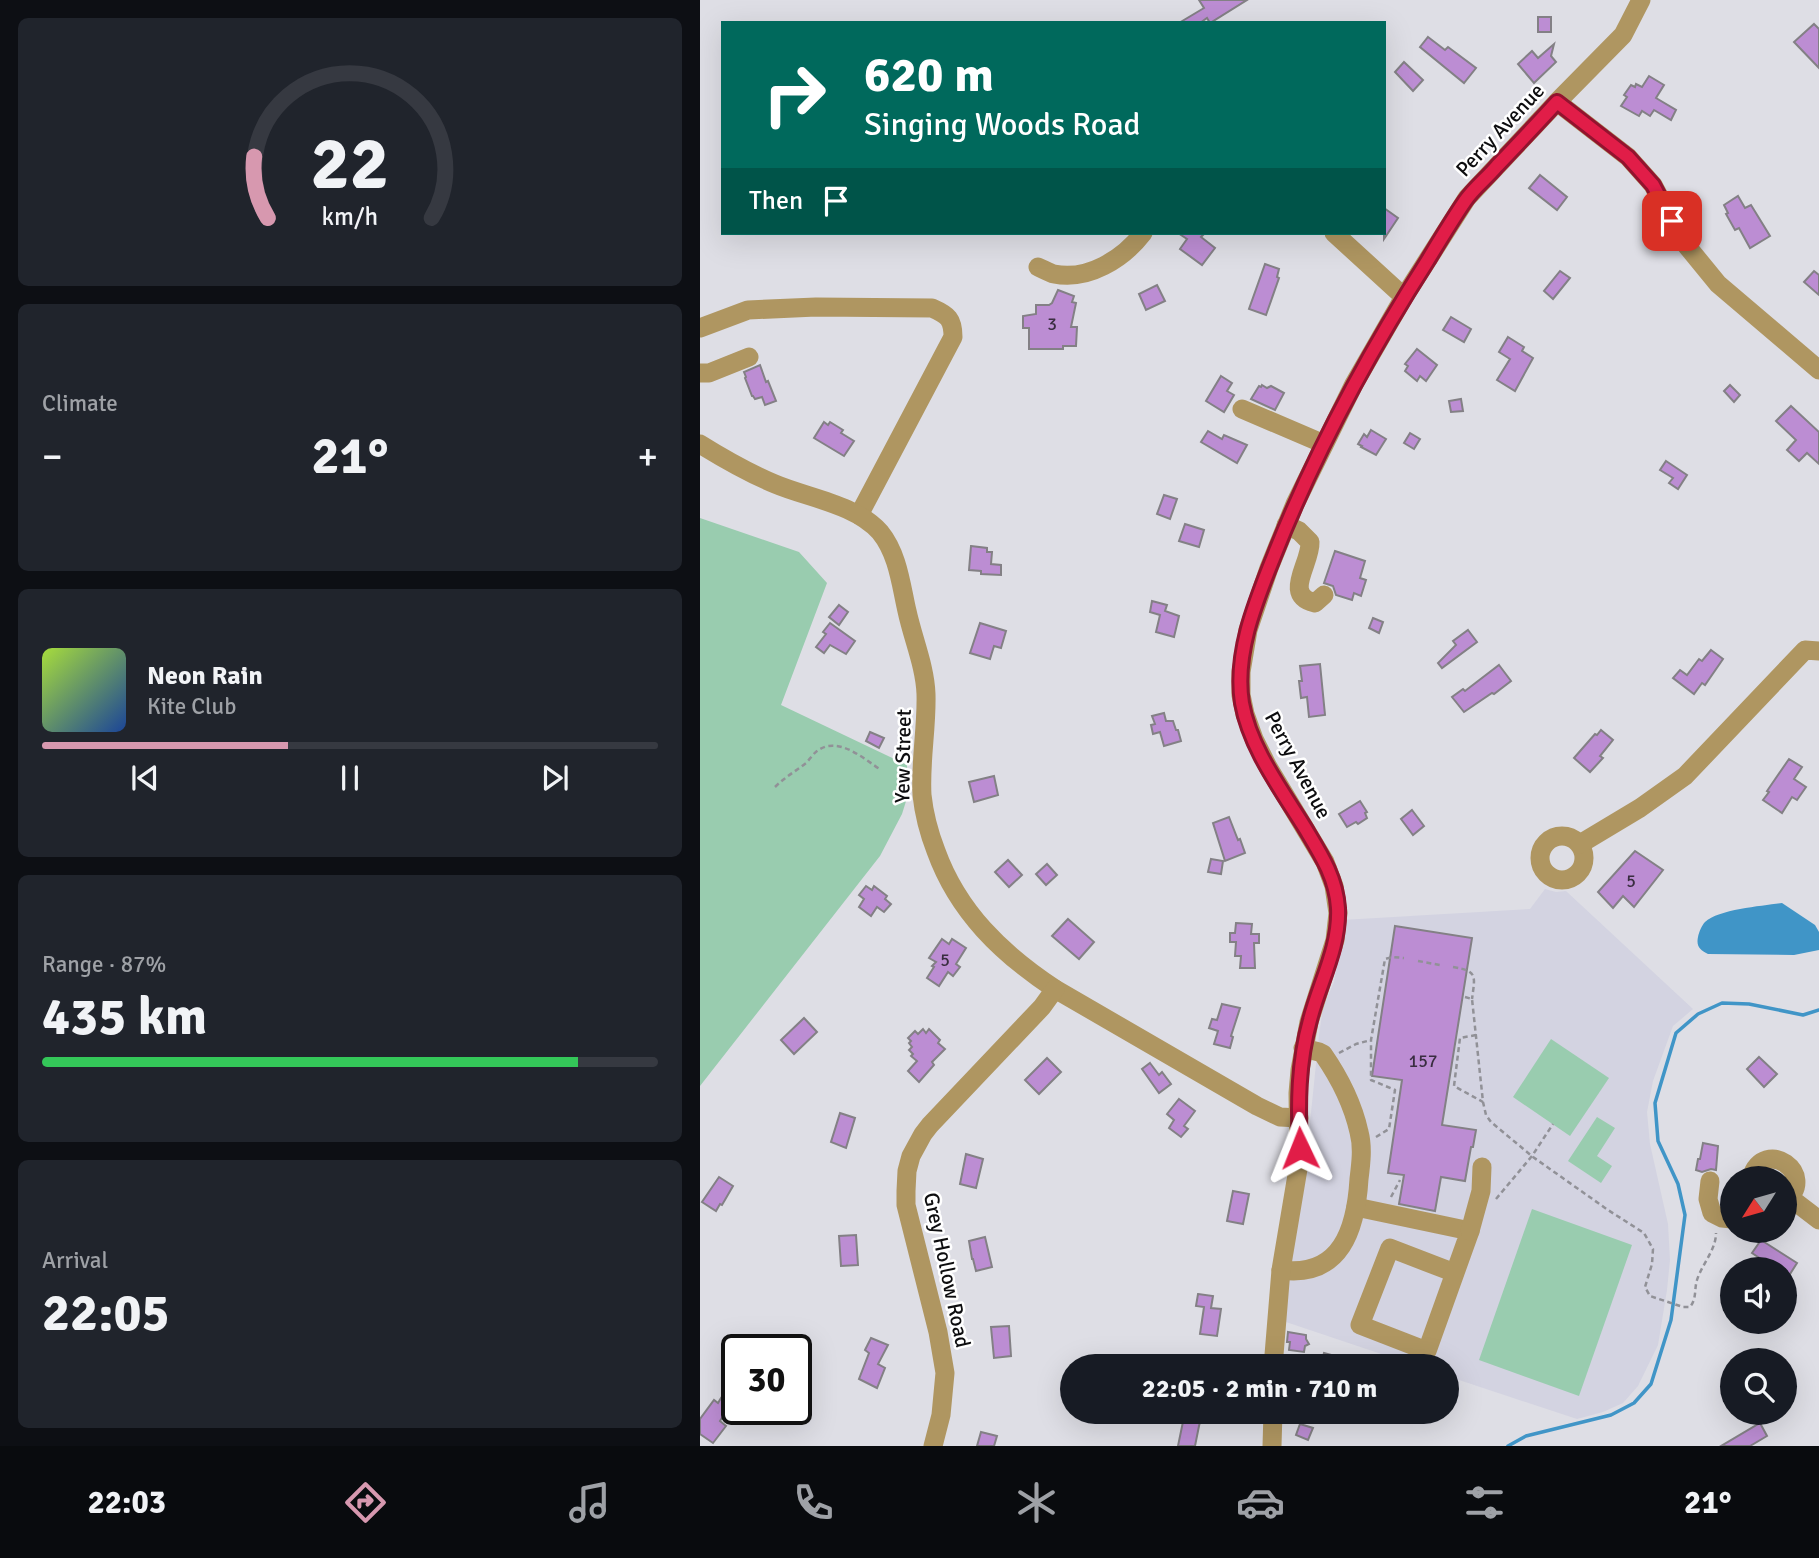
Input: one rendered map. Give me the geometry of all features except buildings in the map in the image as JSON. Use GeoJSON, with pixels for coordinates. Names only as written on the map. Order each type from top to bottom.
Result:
{"type":"FeatureCollection","features":[{"type":"Feature","properties":{"kind":"street","name":"Perry Avenue"},"geometry":{"type":"LineString","coordinates":[[1274,1354],[1281,1269],[1299,1163],[1298,1093],[1303,1048],[1338,922],[1332,877],[1259,750],[1245,714],[1241,687],[1248,630],[1286,525],[1354,384],[1404,296],[1467,198],[1623,36],[1641,0]]}},
{"type":"Feature","properties":{"kind":"street"},"geometry":{"type":"LineString","coordinates":[[1557,102],[1628,157],[1653,185],[1682,240],[1718,285],[1819,370]]}},
{"type":"Feature","properties":{"kind":"street"},"geometry":{"type":"LineString","coordinates":[[1038,267],[1054,274],[1074,275],[1094,271],[1133,246],[1141,235]]}},
{"type":"Feature","properties":{"kind":"street"},"geometry":{"type":"LineString","coordinates":[[1336,235],[1404,296]]}},
{"type":"Feature","properties":{"kind":"street"},"geometry":{"type":"LineString","coordinates":[[700,328],[748,310],[816,307],[932,308],[944,313],[953,324],[953,337],[859,515]]}},
{"type":"Feature","properties":{"kind":"street"},"geometry":{"type":"LineString","coordinates":[[700,373],[709,373],[749,357]]}},
{"type":"Feature","properties":{"kind":"street"},"geometry":{"type":"LineString","coordinates":[[1242,409],[1324,444]]}},
{"type":"Feature","properties":{"kind":"street","name":"Yew Street"},"geometry":{"type":"LineString","coordinates":[[700,444],[774,484],[859,515],[878,530],[892,551],[926,694],[922,769],[927,824],[942,868],[960,900],[985,932],[1024,967],[1055,989],[1257,1106],[1280,1117],[1298,1118]]}},
{"type":"Feature","properties":{"kind":"street"},"geometry":{"type":"LineString","coordinates":[[1286,525],[1299,531],[1310,542],[1310,552],[1300,581],[1300,594],[1304,600],[1315,603],[1324,595]]}},
{"type":"Feature","properties":{"kind":"street"},"geometry":{"type":"LineString","coordinates":[[1580,844],[1640,808],[1685,776],[1812,651]]}},
{"type":"Feature","properties":{"kind":"street","name":"Grey Hollow Road"},"geometry":{"type":"LineString","coordinates":[[933,1446],[942,1415],[945,1373],[938,1332],[906,1205],[909,1164],[923,1134],[1042,1007],[1055,989]]}},
{"type":"Feature","properties":{"kind":"street"},"geometry":{"type":"LineString","coordinates":[[1281,1269],[1310,1270],[1320,1266],[1331,1259],[1346,1238],[1356,1207],[1362,1147],[1354,1114],[1328,1061],[1319,1052],[1303,1048]]}},
{"type":"Feature","properties":{"kind":"street"},"geometry":{"type":"LineString","coordinates":[[1757,1166],[1765,1160],[1780,1160],[1788,1166]]}},
{"type":"Feature","properties":{"kind":"street"},"geometry":{"type":"LineString","coordinates":[[1455,1273],[1390,1248],[1360,1325],[1427,1351],[1455,1273],[1470,1231],[1481,1191],[1482,1167]]}},
{"type":"Feature","properties":{"kind":"street"},"geometry":{"type":"LineString","coordinates":[[1710,1181],[1707,1199],[1712,1213],[1720,1216]]}},
{"type":"Feature","properties":{"kind":"street"},"geometry":{"type":"LineString","coordinates":[[1797,1206],[1819,1220]]}},
{"type":"Feature","properties":{"kind":"street"},"geometry":{"type":"LineString","coordinates":[[1356,1207],[1470,1231]]}},
{"type":"Feature","properties":{"kind":"street"},"geometry":{"type":"LineString","coordinates":[[1272,1446],[1273,1424]]}},
{"type":"Feature","properties":{"kind":"path"},"geometry":{"type":"LineString","coordinates":[[775,787],[808,761],[817,750],[832,745],[846,748],[881,770]]}},
{"type":"Feature","properties":{"kind":"path"},"geometry":{"type":"LineString","coordinates":[[1362,1147],[1389,1129],[1395,1090],[1371,1080],[1371,1040],[1385,959],[1404,958]]}},
{"type":"Feature","properties":{"kind":"path"},"geometry":{"type":"LineString","coordinates":[[1418,961],[1440,965]]}},
{"type":"Feature","properties":{"kind":"path"},"geometry":{"type":"LineString","coordinates":[[1453,967],[1468,969],[1475,979],[1472,999],[1486,1115],[1532,1156],[1644,1233],[1653,1249],[1652,1264],[1645,1287],[1650,1296],[1690,1307],[1697,1278],[1720,1230]]}},
{"type":"Feature","properties":{"kind":"path"},"geometry":{"type":"LineString","coordinates":[[1465,997],[1472,999]]}},
{"type":"Feature","properties":{"kind":"path"},"geometry":{"type":"LineString","coordinates":[[1477,1035],[1460,1038],[1454,1086],[1483,1102]]}},
{"type":"Feature","properties":{"kind":"path"},"geometry":{"type":"LineString","coordinates":[[1346,1049],[1371,1040]]}},
{"type":"Feature","properties":{"kind":"path"},"geometry":{"type":"LineString","coordinates":[[1496,1199],[1532,1156],[1553,1124]]}},
{"type":"Feature","properties":{"kind":"path"},"geometry":{"type":"LineString","coordinates":[[1382,1213],[1400,1180]]}},
{"type":"Feature","properties":{"kind":"shaded area"},"geometry":{"type":"Polygon","coordinates":[[[1545,889],[1566,891],[1693,1009],[1673,1026],[1653,1081],[1647,1112],[1650,1144],[1668,1224],[1670,1260],[1658,1345],[1638,1386],[1623,1403],[1577,1419],[1459,1380],[1459,1354],[1381,1354],[1283,1321],[1306,1161],[1323,1007],[1334,982],[1342,920],[1530,909],[1545,889]]]}},
{"type":"Feature","properties":{"kind":"green space"},"geometry":{"type":"Polygon","coordinates":[[[700,518],[799,552],[827,583],[781,705],[907,765],[907,798],[902,814],[880,856],[700,1086],[700,518]]]}},
{"type":"Feature","properties":{"kind":"green space"},"geometry":{"type":"Polygon","coordinates":[[[1551,1039],[1609,1078],[1570,1136],[1513,1097],[1551,1039]]]}},
{"type":"Feature","properties":{"kind":"green space"},"geometry":{"type":"Polygon","coordinates":[[[1597,1117],[1615,1128],[1597,1156],[1612,1166],[1601,1183],[1568,1161],[1597,1117]]]}},
{"type":"Feature","properties":{"kind":"green space"},"geometry":{"type":"Polygon","coordinates":[[[1532,1209],[1632,1245],[1579,1396],[1479,1360],[1532,1209]]]}},
{"type":"Feature","properties":{"kind":"water"},"geometry":{"type":"Polygon","coordinates":[[[1782,903],[1815,925],[1819,932],[1819,950],[1794,955],[1708,954],[1699,947],[1700,931],[1705,922],[1712,918],[1742,909],[1782,903]]]}},
{"type":"Feature","properties":{"kind":"waterway"},"geometry":{"type":"LineString","coordinates":[[1508,1446],[1526,1436],[1611,1415],[1634,1403],[1651,1384],[1671,1320],[1685,1215],[1678,1184],[1658,1141],[1655,1103],[1676,1033],[1698,1014],[1722,1003],[1749,1004],[1803,1015],[1819,1010]]}},
{"type":"Feature","properties":{"kind":"route"},"geometry":{"type":"LineString","coordinates":[[1300,1148],[1298,1093],[1303,1048],[1312,1010],[1335,940],[1338,905],[1332,877],[1325,862],[1259,750],[1243,709],[1242,664],[1248,630],[1281,537],[1354,384],[1404,296],[1467,198],[1557,102],[1628,157],[1653,185],[1672,221]]}}]}
